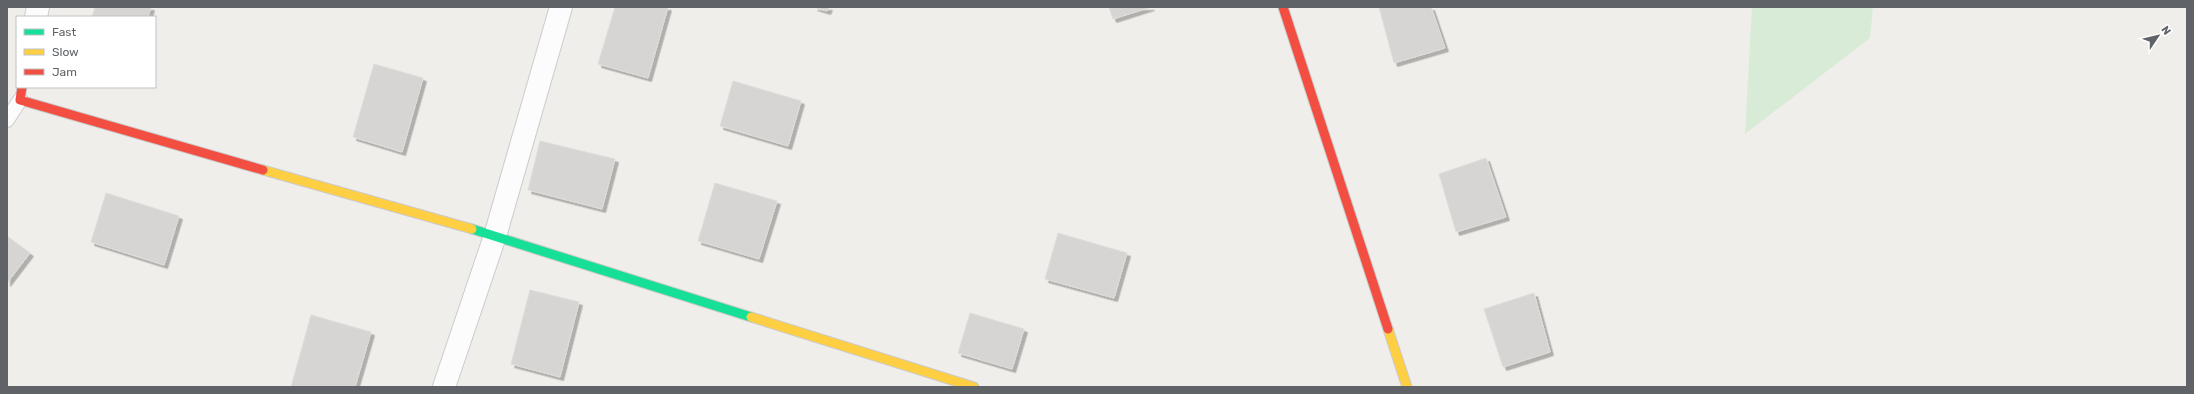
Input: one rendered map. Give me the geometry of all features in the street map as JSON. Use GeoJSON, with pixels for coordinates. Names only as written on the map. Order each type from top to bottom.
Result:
{"type":"FeatureCollection","features":[{"type":"Feature","properties":{"kind":"street"},"geometry":{"type":"LineString","coordinates":[[444,387],[495,236],[561,7]]}},
{"type":"Feature","properties":{"kind":"street"},"geometry":{"type":"LineString","coordinates":[[1283,7],[1408,387]]}},
{"type":"Feature","properties":{"kind":"street"},"geometry":{"type":"LineString","coordinates":[[21,94],[495,236],[974,387]]}},
{"type":"Feature","properties":{"kind":"lane"},"geometry":{"type":"LineString","coordinates":[[7,120],[21,94]]}},
{"type":"Feature","properties":{"kind":"green space"},"geometry":{"type":"Polygon","coordinates":[[[1752,7],[1873,7],[1870,38],[1745,134],[1752,7]]]}},
{"type":"Feature","properties":{"kind":"building"},"geometry":{"type":"Polygon","coordinates":[[[95,7],[151,7],[148,16],[92,16],[95,7]]]}},
{"type":"Feature","properties":{"kind":"building"},"geometry":{"type":"Polygon","coordinates":[[[615,7],[668,7],[648,78],[598,64],[615,7]]]}},
{"type":"Feature","properties":{"kind":"building"},"geometry":{"type":"Polygon","coordinates":[[[814,7],[829,7],[827,11],[814,7]]]}},
{"type":"Feature","properties":{"kind":"building"},"geometry":{"type":"Polygon","coordinates":[[[1109,7],[1151,7],[1113,19],[1109,7]]]}},
{"type":"Feature","properties":{"kind":"building"},"geometry":{"type":"Polygon","coordinates":[[[1379,7],[1431,7],[1445,48],[1394,63],[1379,7]]]}},
{"type":"Feature","properties":{"kind":"building"},"geometry":{"type":"Polygon","coordinates":[[[374,64],[423,78],[402,152],[353,137],[374,64]]]}},
{"type":"Feature","properties":{"kind":"building"},"geometry":{"type":"Polygon","coordinates":[[[733,81],[801,101],[788,146],[720,126],[733,81]]]}},
{"type":"Feature","properties":{"kind":"building"},"geometry":{"type":"Polygon","coordinates":[[[540,141],[615,159],[602,209],[528,190],[540,141]]]}},
{"type":"Feature","properties":{"kind":"building"},"geometry":{"type":"Polygon","coordinates":[[[1486,158],[1506,217],[1456,232],[1439,174],[1486,158]]]}},
{"type":"Feature","properties":{"kind":"building"},"geometry":{"type":"Polygon","coordinates":[[[715,183],[777,201],[759,259],[698,241],[715,183]]]}},
{"type":"Feature","properties":{"kind":"building"},"geometry":{"type":"Polygon","coordinates":[[[106,193],[179,216],[164,265],[91,242],[106,193]]]}},
{"type":"Feature","properties":{"kind":"building"},"geometry":{"type":"Polygon","coordinates":[[[1058,233],[1127,253],[1114,298],[1045,279],[1058,233]]]}},
{"type":"Feature","properties":{"kind":"building"},"geometry":{"type":"Polygon","coordinates":[[[7,236],[30,253],[7,283],[7,236]]]}},
{"type":"Feature","properties":{"kind":"building"},"geometry":{"type":"Polygon","coordinates":[[[530,290],[579,302],[560,377],[511,364],[530,290]]]}},
{"type":"Feature","properties":{"kind":"building"},"geometry":{"type":"Polygon","coordinates":[[[1534,293],[1550,352],[1503,367],[1484,309],[1534,293]]]}},
{"type":"Feature","properties":{"kind":"building"},"geometry":{"type":"Polygon","coordinates":[[[970,313],[1024,329],[1012,369],[958,353],[970,313]]]}},
{"type":"Feature","properties":{"kind":"building"},"geometry":{"type":"Polygon","coordinates":[[[311,315],[371,332],[355,387],[291,387],[311,315]]]}},
{"type":"Feature","properties":{"kind":"traffic: fast"},"geometry":{"type":"LineString","coordinates":[[472,229],[751,317]]}},
{"type":"Feature","properties":{"kind":"traffic: slow"},"geometry":{"type":"LineString","coordinates":[[263,170],[472,229]]}},
{"type":"Feature","properties":{"kind":"traffic: slow"},"geometry":{"type":"LineString","coordinates":[[751,317],[974,387]]}},
{"type":"Feature","properties":{"kind":"traffic: slow"},"geometry":{"type":"LineString","coordinates":[[1388,329],[1407,387]]}},
{"type":"Feature","properties":{"kind":"traffic: jam"},"geometry":{"type":"LineString","coordinates":[[1283,7],[1388,329]]}},
{"type":"Feature","properties":{"kind":"traffic: jam"},"geometry":{"type":"LineString","coordinates":[[22,88],[20,100],[263,170]]}}]}
